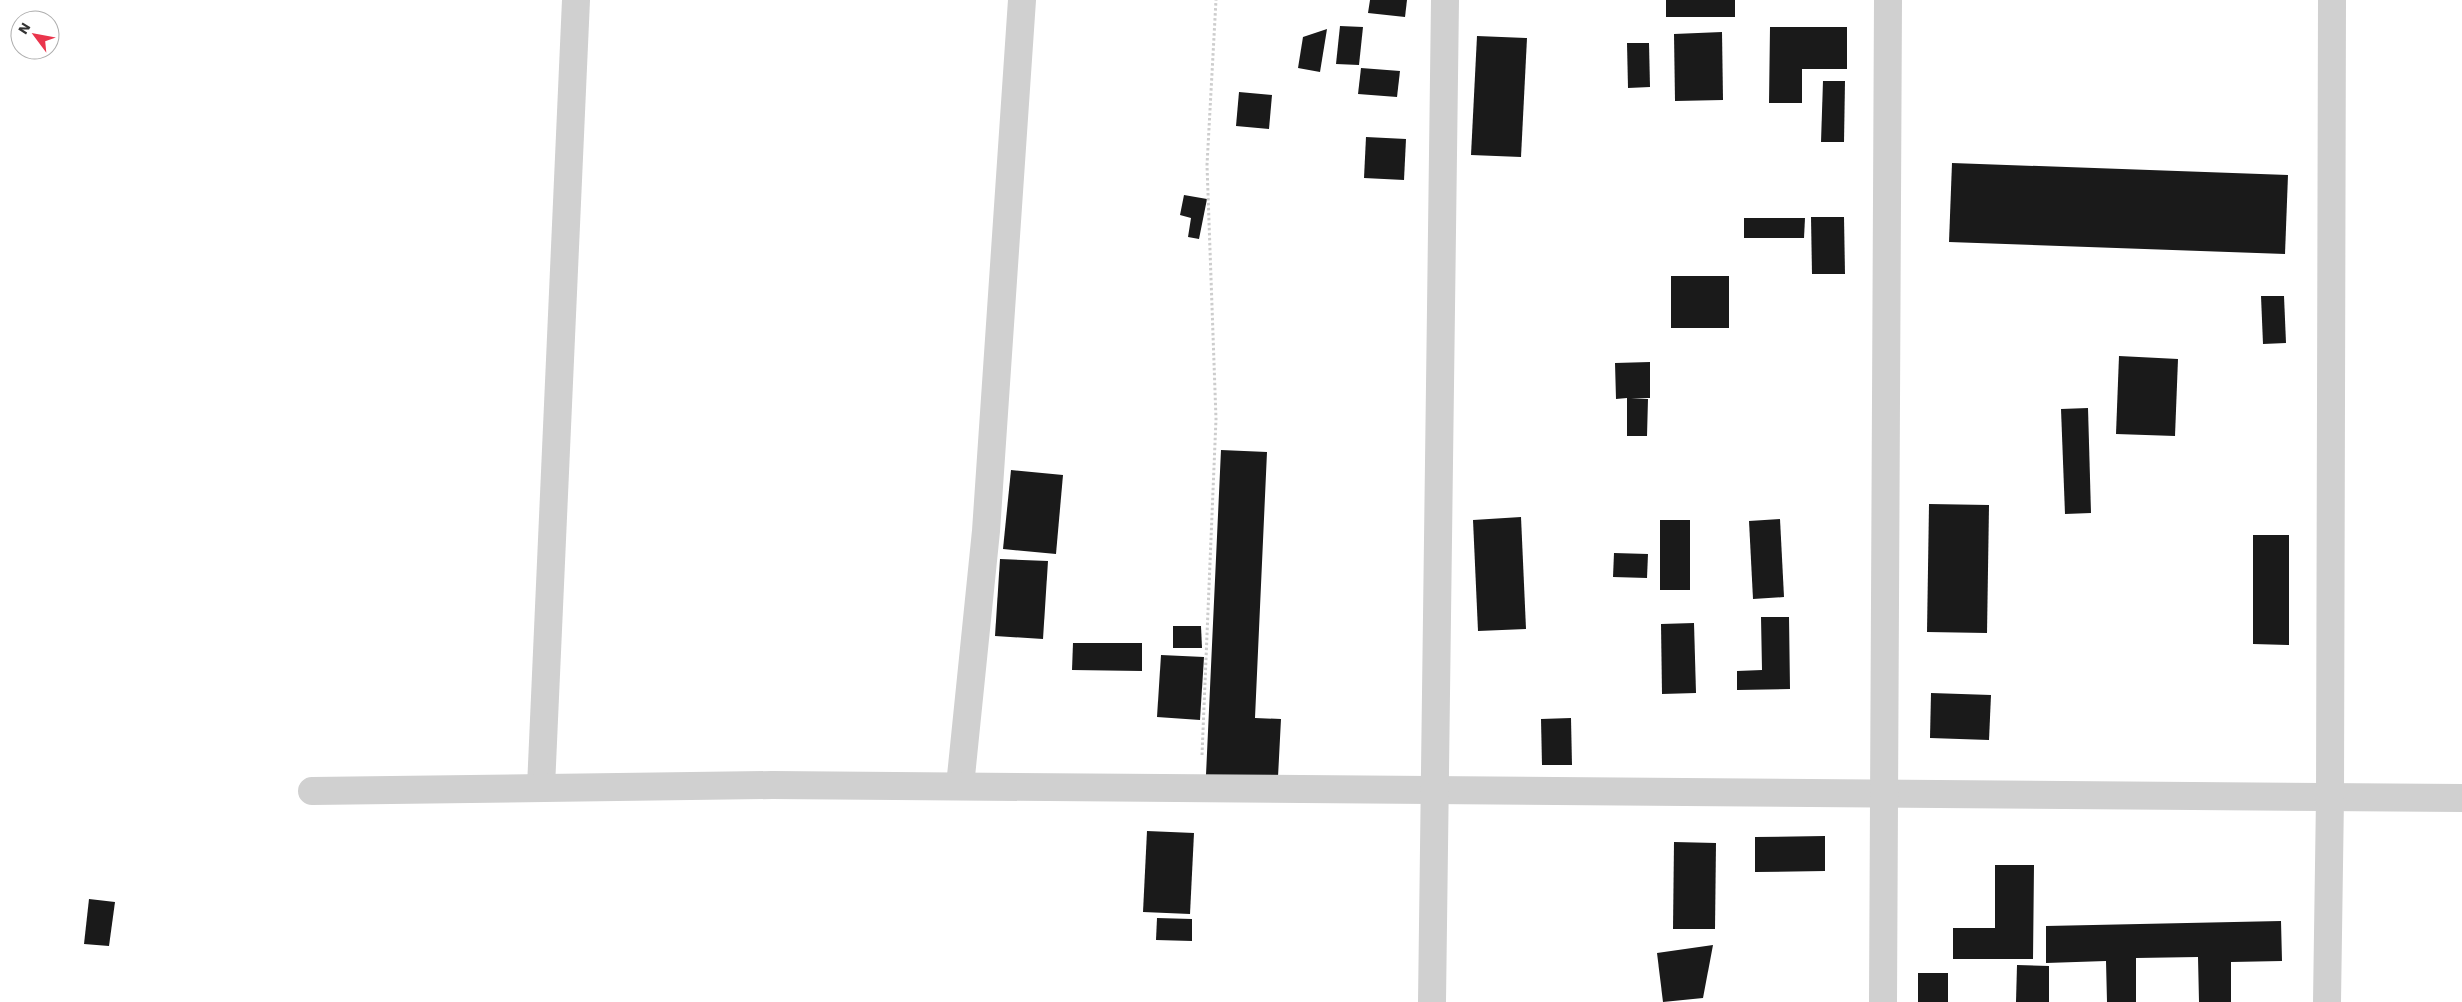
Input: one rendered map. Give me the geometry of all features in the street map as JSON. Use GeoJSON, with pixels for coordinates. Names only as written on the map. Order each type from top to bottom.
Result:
{"type":"FeatureCollection","features":[{"type":"Feature","properties":{"kind":"street"},"geometry":{"type":"LineString","coordinates":[[541,787],[576,0]]}},
{"type":"Feature","properties":{"kind":"street"},"geometry":{"type":"LineString","coordinates":[[960,786],[986,531],[1022,0]]}},
{"type":"Feature","properties":{"kind":"street"},"geometry":{"type":"LineString","coordinates":[[1432,1002],[1445,0]]}},
{"type":"Feature","properties":{"kind":"street"},"geometry":{"type":"LineString","coordinates":[[1883,1002],[1888,0]]}},
{"type":"Feature","properties":{"kind":"street"},"geometry":{"type":"LineString","coordinates":[[2326,1002],[2330,797],[2332,0]]}},
{"type":"Feature","properties":{"kind":"street"},"geometry":{"type":"LineString","coordinates":[[312,791],[541,787],[960,786],[2462,798]]}},
{"type":"Feature","properties":{"kind":"path"},"geometry":{"type":"LineString","coordinates":[[1201,788],[1216,418],[1207,165],[1216,0]]}},
{"type":"Feature","properties":{"kind":"building"},"geometry":{"type":"Polygon","coordinates":[[[1370,0],[1407,0],[1405,17],[1368,13],[1370,0]]]}},
{"type":"Feature","properties":{"kind":"building"},"geometry":{"type":"Polygon","coordinates":[[[1666,0],[1735,0],[1735,17],[1666,17],[1666,0]]]}},
{"type":"Feature","properties":{"kind":"building"},"geometry":{"type":"Polygon","coordinates":[[[1340,26],[1363,27],[1359,65],[1336,64],[1340,26]]]}},
{"type":"Feature","properties":{"kind":"building"},"geometry":{"type":"Polygon","coordinates":[[[1770,27],[1847,27],[1847,69],[1802,69],[1802,103],[1769,103],[1770,27]]]}},
{"type":"Feature","properties":{"kind":"building"},"geometry":{"type":"Polygon","coordinates":[[[1327,29],[1320,72],[1298,68],[1303,37],[1327,29]]]}},
{"type":"Feature","properties":{"kind":"building"},"geometry":{"type":"Polygon","coordinates":[[[1722,32],[1723,100],[1675,101],[1674,34],[1722,32]]]}},
{"type":"Feature","properties":{"kind":"building"},"geometry":{"type":"Polygon","coordinates":[[[1477,36],[1527,38],[1521,157],[1471,155],[1477,36]]]}},
{"type":"Feature","properties":{"kind":"building"},"geometry":{"type":"Polygon","coordinates":[[[1627,43],[1649,43],[1650,87],[1628,88],[1627,43]]]}},
{"type":"Feature","properties":{"kind":"building"},"geometry":{"type":"Polygon","coordinates":[[[1361,68],[1400,71],[1397,97],[1358,94],[1361,68]]]}},
{"type":"Feature","properties":{"kind":"building"},"geometry":{"type":"Polygon","coordinates":[[[1823,81],[1845,81],[1844,142],[1821,142],[1823,81]]]}},
{"type":"Feature","properties":{"kind":"building"},"geometry":{"type":"Polygon","coordinates":[[[1239,92],[1272,95],[1269,129],[1236,126],[1239,92]]]}},
{"type":"Feature","properties":{"kind":"building"},"geometry":{"type":"Polygon","coordinates":[[[1366,137],[1406,139],[1404,180],[1364,178],[1366,137]]]}},
{"type":"Feature","properties":{"kind":"building"},"geometry":{"type":"Polygon","coordinates":[[[1952,163],[2288,175],[2285,254],[1949,242],[1952,163]]]}},
{"type":"Feature","properties":{"kind":"building"},"geometry":{"type":"Polygon","coordinates":[[[1184,195],[1207,199],[1199,239],[1188,237],[1191,218],[1180,215],[1184,195]]]}},
{"type":"Feature","properties":{"kind":"building"},"geometry":{"type":"Polygon","coordinates":[[[1811,217],[1844,217],[1845,274],[1812,274],[1811,217]]]}},
{"type":"Feature","properties":{"kind":"building"},"geometry":{"type":"Polygon","coordinates":[[[1744,218],[1805,218],[1804,238],[1744,238],[1744,218]]]}},
{"type":"Feature","properties":{"kind":"building"},"geometry":{"type":"Polygon","coordinates":[[[1671,276],[1729,276],[1729,328],[1671,328],[1671,276]]]}},
{"type":"Feature","properties":{"kind":"building"},"geometry":{"type":"Polygon","coordinates":[[[2261,296],[2284,296],[2286,343],[2263,344],[2261,296]]]}},
{"type":"Feature","properties":{"kind":"building"},"geometry":{"type":"Polygon","coordinates":[[[2119,356],[2178,359],[2175,436],[2116,434],[2119,356]]]}},
{"type":"Feature","properties":{"kind":"building"},"geometry":{"type":"Polygon","coordinates":[[[1650,362],[1650,398],[1631,398],[1648,399],[1647,436],[1627,436],[1627,398],[1616,399],[1615,363],[1650,362]]]}},
{"type":"Feature","properties":{"kind":"building"},"geometry":{"type":"Polygon","coordinates":[[[2088,408],[2091,513],[2065,514],[2061,409],[2088,408]]]}},
{"type":"Feature","properties":{"kind":"building"},"geometry":{"type":"Polygon","coordinates":[[[1221,450],[1267,452],[1255,718],[1281,719],[1278,777],[1206,775],[1221,450]]]}},
{"type":"Feature","properties":{"kind":"building"},"geometry":{"type":"Polygon","coordinates":[[[1011,470],[1063,475],[1056,554],[1003,549],[1011,470]]]}},
{"type":"Feature","properties":{"kind":"building"},"geometry":{"type":"Polygon","coordinates":[[[1929,504],[1989,505],[1987,633],[1927,632],[1929,504]]]}},
{"type":"Feature","properties":{"kind":"building"},"geometry":{"type":"Polygon","coordinates":[[[1521,517],[1526,629],[1478,631],[1473,520],[1521,517]]]}},
{"type":"Feature","properties":{"kind":"building"},"geometry":{"type":"Polygon","coordinates":[[[1780,519],[1784,597],[1753,599],[1749,521],[1780,519]]]}},
{"type":"Feature","properties":{"kind":"building"},"geometry":{"type":"Polygon","coordinates":[[[1660,520],[1690,520],[1690,590],[1660,590],[1660,520]]]}},
{"type":"Feature","properties":{"kind":"building"},"geometry":{"type":"Polygon","coordinates":[[[2253,535],[2289,535],[2289,645],[2253,644],[2253,535]]]}},
{"type":"Feature","properties":{"kind":"building"},"geometry":{"type":"Polygon","coordinates":[[[1614,553],[1648,554],[1647,578],[1613,577],[1614,553]]]}},
{"type":"Feature","properties":{"kind":"building"},"geometry":{"type":"Polygon","coordinates":[[[1000,559],[1048,561],[1043,639],[995,636],[1000,559]]]}},
{"type":"Feature","properties":{"kind":"building"},"geometry":{"type":"Polygon","coordinates":[[[1761,617],[1789,617],[1790,689],[1737,690],[1737,671],[1762,670],[1761,617]]]}},
{"type":"Feature","properties":{"kind":"building"},"geometry":{"type":"Polygon","coordinates":[[[1694,623],[1696,693],[1662,694],[1661,624],[1694,623]]]}},
{"type":"Feature","properties":{"kind":"building"},"geometry":{"type":"Polygon","coordinates":[[[1173,626],[1201,626],[1202,648],[1173,648],[1173,626]]]}},
{"type":"Feature","properties":{"kind":"building"},"geometry":{"type":"Polygon","coordinates":[[[1073,643],[1142,643],[1142,671],[1072,670],[1073,643]]]}},
{"type":"Feature","properties":{"kind":"building"},"geometry":{"type":"Polygon","coordinates":[[[1161,655],[1204,657],[1200,720],[1157,717],[1161,655]]]}},
{"type":"Feature","properties":{"kind":"building"},"geometry":{"type":"Polygon","coordinates":[[[1931,693],[1991,695],[1989,740],[1930,738],[1931,693]]]}},
{"type":"Feature","properties":{"kind":"building"},"geometry":{"type":"Polygon","coordinates":[[[1571,718],[1572,765],[1542,765],[1541,719],[1571,718]]]}},
{"type":"Feature","properties":{"kind":"building"},"geometry":{"type":"Polygon","coordinates":[[[1147,831],[1194,833],[1190,914],[1143,912],[1147,831]]]}},
{"type":"Feature","properties":{"kind":"building"},"geometry":{"type":"Polygon","coordinates":[[[1825,836],[1825,871],[1755,872],[1755,837],[1825,836]]]}},
{"type":"Feature","properties":{"kind":"building"},"geometry":{"type":"Polygon","coordinates":[[[1674,842],[1716,843],[1715,929],[1673,929],[1674,842]]]}},
{"type":"Feature","properties":{"kind":"building"},"geometry":{"type":"Polygon","coordinates":[[[1995,865],[2034,865],[2033,959],[1953,959],[1953,928],[1995,928],[1995,865]]]}},
{"type":"Feature","properties":{"kind":"building"},"geometry":{"type":"Polygon","coordinates":[[[89,899],[115,902],[109,946],[84,944],[89,899]]]}},
{"type":"Feature","properties":{"kind":"building"},"geometry":{"type":"Polygon","coordinates":[[[1157,918],[1192,919],[1192,941],[1156,940],[1157,918]]]}},
{"type":"Feature","properties":{"kind":"building"},"geometry":{"type":"Polygon","coordinates":[[[2281,921],[2282,961],[2231,962],[2231,1002],[2199,1002],[2198,957],[2136,958],[2136,1002],[2107,1002],[2106,961],[2046,963],[2046,926],[2281,921]]]}},
{"type":"Feature","properties":{"kind":"building"},"geometry":{"type":"Polygon","coordinates":[[[1713,945],[1703,998],[1663,1002],[1657,953],[1713,945]]]}},
{"type":"Feature","properties":{"kind":"building"},"geometry":{"type":"Polygon","coordinates":[[[2017,965],[2049,966],[2049,1002],[2016,1002],[2017,965]]]}},
{"type":"Feature","properties":{"kind":"building"},"geometry":{"type":"Polygon","coordinates":[[[1918,973],[1948,973],[1948,1002],[1918,1002],[1918,973]]]}}]}
